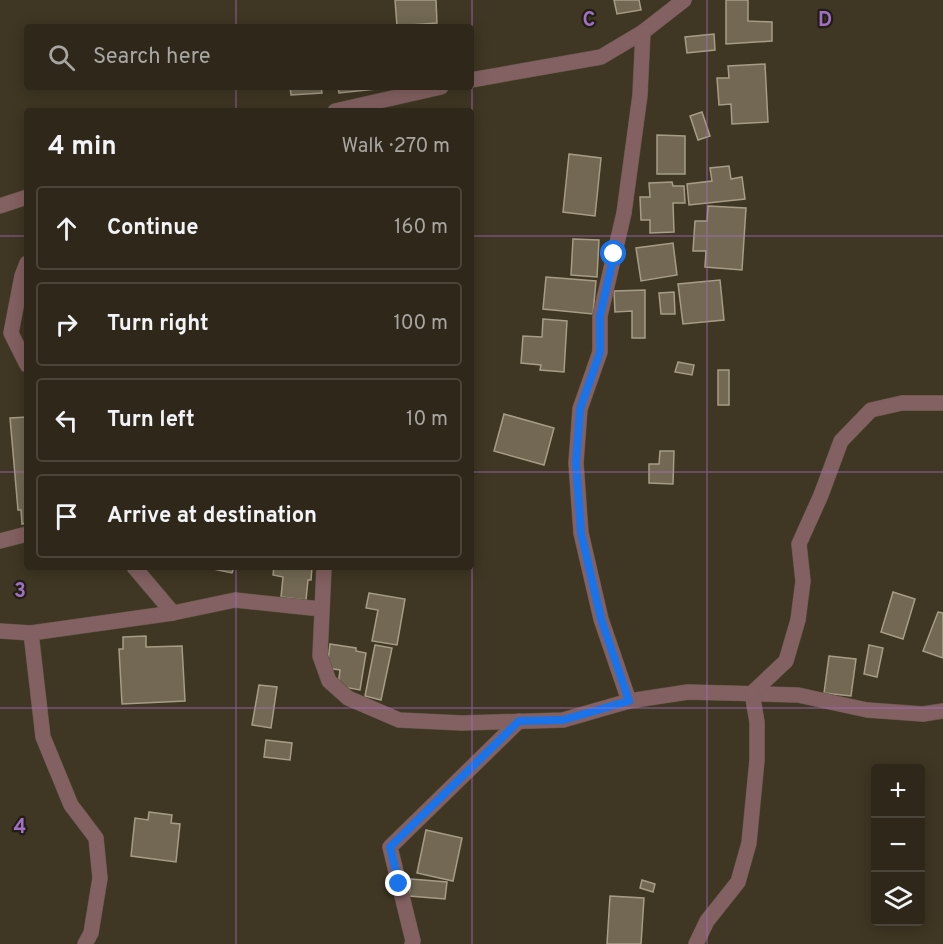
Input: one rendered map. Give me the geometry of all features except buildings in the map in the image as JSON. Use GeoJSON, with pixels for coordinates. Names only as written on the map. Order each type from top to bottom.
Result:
{"type":"FeatureCollection","features":[{"type":"Feature","properties":{"kind":"street"},"geometry":{"type":"LineString","coordinates":[[474,79],[601,57],[643,32],[684,0]]}},
{"type":"Feature","properties":{"kind":"street"},"geometry":{"type":"LineString","coordinates":[[629,701],[601,619],[581,533],[576,463],[580,409],[600,352],[600,316],[624,213],[640,95],[643,32]]}},
{"type":"Feature","properties":{"kind":"street"},"geometry":{"type":"LineString","coordinates":[[348,108],[428,90]]}},
{"type":"Feature","properties":{"kind":"street"},"geometry":{"type":"LineString","coordinates":[[0,206],[24,198]]}},
{"type":"Feature","properties":{"kind":"street"},"geometry":{"type":"LineString","coordinates":[[24,271],[12,333],[24,359]]}},
{"type":"Feature","properties":{"kind":"street"},"geometry":{"type":"LineString","coordinates":[[752,693],[786,661],[798,620],[803,581],[799,544],[821,495],[841,441],[871,410],[902,403],[943,403]]}},
{"type":"Feature","properties":{"kind":"street"},"geometry":{"type":"LineString","coordinates":[[0,541],[24,535]]}},
{"type":"Feature","properties":{"kind":"street"},"geometry":{"type":"LineString","coordinates":[[137,570],[173,613]]}},
{"type":"Feature","properties":{"kind":"street"},"geometry":{"type":"LineString","coordinates":[[324,570],[320,656],[329,681],[348,698],[399,720],[462,723],[563,720],[629,701],[688,692],[798,695],[867,710],[922,714],[943,711]]}},
{"type":"Feature","properties":{"kind":"street"},"geometry":{"type":"LineString","coordinates":[[0,631],[31,633],[173,613],[235,600],[321,609]]}},
{"type":"Feature","properties":{"kind":"street"},"geometry":{"type":"LineString","coordinates":[[31,633],[44,738],[72,805],[96,838],[100,878],[91,933],[85,944]]}},
{"type":"Feature","properties":{"kind":"street"},"geometry":{"type":"LineString","coordinates":[[696,944],[707,921],[738,882],[749,843],[757,760],[757,722],[752,693]]}},
{"type":"Feature","properties":{"kind":"street"},"geometry":{"type":"LineString","coordinates":[[412,944],[390,847],[519,721]]}},
{"type":"Feature","properties":{"kind":"route"},"geometry":{"type":"LineString","coordinates":[[399,884],[390,847],[519,721],[563,720],[629,701],[601,619],[581,533],[576,463],[580,409],[600,352],[600,316],[614,254]]}}]}
